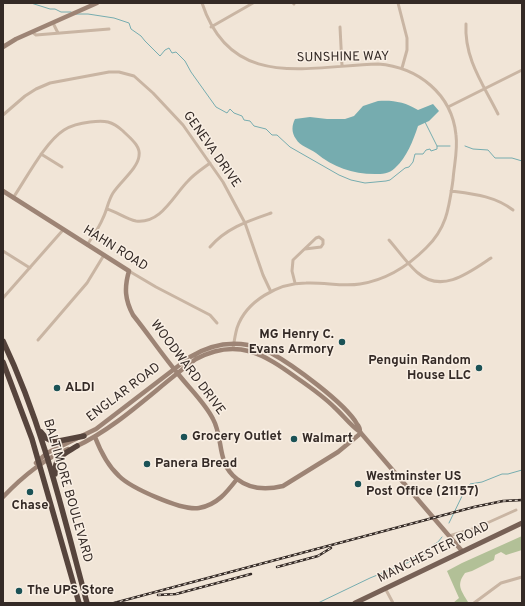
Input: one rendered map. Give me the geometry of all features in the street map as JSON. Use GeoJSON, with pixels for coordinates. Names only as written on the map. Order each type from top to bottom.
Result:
{"type":"FeatureCollection","features":[{"type":"Feature","properties":{"kind":"highway","name":"BALTIMORE BOULEVARD"},"geometry":{"type":"LineString","coordinates":[[3,342],[22,384],[48,456],[87,601]]}},
{"type":"Feature","properties":{"kind":"highway","name":"BALTIMORE BOULEVARD"},"geometry":{"type":"LineString","coordinates":[[3,362],[28,425],[78,602]]}},
{"type":"Feature","properties":{"kind":"highway"},"geometry":{"type":"LineString","coordinates":[[37,425],[46,438],[54,442],[84,436]]}},
{"type":"Feature","properties":{"kind":"highway"},"geometry":{"type":"LineString","coordinates":[[57,491],[55,471],[56,462],[64,454],[77,446]]}},
{"type":"Feature","properties":{"kind":"main road"},"geometry":{"type":"LineString","coordinates":[[3,47],[32,32],[97,3]]}},
{"type":"Feature","properties":{"kind":"main road","name":"HAHN ROAD"},"geometry":{"type":"LineString","coordinates":[[3,192],[129,271]]}},
{"type":"Feature","properties":{"kind":"main road","name":"WOODWARD DRIVE"},"geometry":{"type":"LineString","coordinates":[[129,271],[125,288],[128,306],[133,315],[213,418],[217,429],[222,459],[227,468],[237,479],[258,488],[274,488],[283,486],[338,452],[361,433]]}},
{"type":"Feature","properties":{"kind":"main road"},"geometry":{"type":"LineString","coordinates":[[234,344],[249,345],[260,348],[279,358],[335,400],[358,425],[361,433]]}},
{"type":"Feature","properties":{"kind":"main road","name":"ENGLAR ROAD"},"geometry":{"type":"LineString","coordinates":[[3,497],[38,463],[96,429],[190,357],[207,348],[218,345],[234,344]]}},
{"type":"Feature","properties":{"kind":"main road"},"geometry":{"type":"LineString","coordinates":[[233,349],[252,352],[270,360],[333,406],[354,428],[361,433],[462,551]]}},
{"type":"Feature","properties":{"kind":"main road","name":"ENGLAR ROAD"},"geometry":{"type":"LineString","coordinates":[[48,456],[77,446],[95,437],[196,360],[217,351],[233,349]]}},
{"type":"Feature","properties":{"kind":"main road"},"geometry":{"type":"LineString","coordinates":[[95,437],[98,445],[110,464],[121,478],[129,484],[181,507],[199,508],[212,504],[227,493],[237,479]]}},
{"type":"Feature","properties":{"kind":"main road","name":"MANCHESTER ROAD"},"geometry":{"type":"LineString","coordinates":[[355,603],[522,523]]}},
{"type":"Feature","properties":{"kind":"street","name":"SUNSHINE WAY"},"geometry":{"type":"LineString","coordinates":[[202,3],[211,27],[224,45],[243,58],[257,64],[282,69],[378,64],[402,68],[415,74],[427,81],[448,107],[454,122],[457,142],[448,212],[441,229],[426,248],[409,263],[385,276],[362,284],[340,285],[295,283],[271,292],[255,303],[244,316],[237,329],[233,349]]}},
{"type":"Feature","properties":{"kind":"street"},"geometry":{"type":"LineString","coordinates":[[211,27],[253,3]]}},
{"type":"Feature","properties":{"kind":"street"},"geometry":{"type":"LineString","coordinates":[[398,3],[407,38],[407,50],[402,68]]}},
{"type":"Feature","properties":{"kind":"street"},"geometry":{"type":"LineString","coordinates":[[53,23],[58,33]]}},
{"type":"Feature","properties":{"kind":"street"},"geometry":{"type":"LineString","coordinates":[[466,24],[466,40],[469,57],[498,114]]}},
{"type":"Feature","properties":{"kind":"street"},"geometry":{"type":"LineString","coordinates":[[340,27],[342,66]]}},
{"type":"Feature","properties":{"kind":"street"},"geometry":{"type":"LineString","coordinates":[[32,32],[36,35],[109,29]]}},
{"type":"Feature","properties":{"kind":"street"},"geometry":{"type":"LineString","coordinates":[[448,107],[522,70]]}},
{"type":"Feature","properties":{"kind":"street","name":"GENEVA DRIVE"},"geometry":{"type":"LineString","coordinates":[[3,115],[25,96],[43,86],[60,81],[115,72],[124,73],[138,79],[175,116],[188,132],[232,196],[245,222],[263,275],[271,292]]}},
{"type":"Feature","properties":{"kind":"street"},"geometry":{"type":"LineString","coordinates":[[13,198],[42,154],[60,132],[81,123],[108,121],[116,125],[134,142],[138,148],[139,156],[137,163],[113,193],[101,224],[87,245]]}},
{"type":"Feature","properties":{"kind":"street"},"geometry":{"type":"LineString","coordinates":[[42,154],[62,167]]}},
{"type":"Feature","properties":{"kind":"street"},"geometry":{"type":"LineString","coordinates":[[107,209],[136,221],[145,221],[154,218],[161,213],[192,176],[210,163]]}},
{"type":"Feature","properties":{"kind":"street"},"geometry":{"type":"LineString","coordinates":[[451,191],[483,195],[493,198],[506,204],[513,210]]}},
{"type":"Feature","properties":{"kind":"street"},"geometry":{"type":"LineString","coordinates":[[210,247],[224,234],[245,222],[271,212]]}},
{"type":"Feature","properties":{"kind":"street"},"geometry":{"type":"LineString","coordinates":[[3,298],[63,230]]}},
{"type":"Feature","properties":{"kind":"street"},"geometry":{"type":"LineString","coordinates":[[295,283],[292,264],[293,260],[316,238],[319,237],[323,240],[323,244],[320,247],[305,249]]}},
{"type":"Feature","properties":{"kind":"street"},"geometry":{"type":"LineString","coordinates":[[389,240],[413,269],[421,276],[437,281],[444,282],[459,278],[491,258]]}},
{"type":"Feature","properties":{"kind":"street"},"geometry":{"type":"LineString","coordinates":[[3,251],[30,268]]}},
{"type":"Feature","properties":{"kind":"street"},"geometry":{"type":"LineString","coordinates":[[38,340],[87,283],[104,255]]}},
{"type":"Feature","properties":{"kind":"street","name":"HAHN ROAD"},"geometry":{"type":"LineString","coordinates":[[129,271],[210,315],[217,323]]}},
{"type":"Feature","properties":{"kind":"street"},"geometry":{"type":"LineString","coordinates":[[449,536],[476,528],[516,510]]}},
{"type":"Feature","properties":{"kind":"street"},"geometry":{"type":"LineString","coordinates":[[474,603],[480,601],[501,583],[522,577]]}},
{"type":"Feature","properties":{"kind":"street"},"geometry":{"type":"LineString","coordinates":[[385,588],[393,603]]}},
{"type":"Feature","properties":{"kind":"green space"},"geometry":{"type":"Polygon","coordinates":[[[522,536],[522,550],[506,555],[501,552],[495,555],[494,560],[465,573],[462,577],[460,588],[468,602],[453,603],[459,598],[447,571],[522,536]]]}},
{"type":"Feature","properties":{"kind":"water"},"geometry":{"type":"Polygon","coordinates":[[[378,101],[399,102],[418,110],[433,104],[439,111],[429,121],[418,126],[412,143],[403,159],[393,170],[388,173],[367,174],[343,169],[302,145],[293,134],[295,119],[310,117],[345,119],[354,116],[363,106],[378,101]]]}},
{"type":"Feature","properties":{"kind":"waterway"},"geometry":{"type":"LineString","coordinates":[[31,3],[61,12],[71,12]]}},
{"type":"Feature","properties":{"kind":"waterway"},"geometry":{"type":"LineString","coordinates":[[76,14],[88,14],[114,18],[129,23],[131,29],[141,36],[160,56],[169,48],[172,53],[176,52],[185,61],[216,107],[227,113],[230,109],[234,113],[242,116],[244,120],[250,121],[254,126],[266,129],[272,135],[277,135],[290,147],[339,175],[351,180],[365,183],[390,180],[405,168],[409,167],[413,162],[415,154],[423,154],[426,150],[430,149],[431,151],[437,149],[437,146],[450,146]]}},
{"type":"Feature","properties":{"kind":"waterway"},"geometry":{"type":"LineString","coordinates":[[425,122],[437,146]]}},
{"type":"Feature","properties":{"kind":"waterway"},"geometry":{"type":"LineString","coordinates":[[465,146],[473,149],[488,150],[495,158],[512,158],[522,161]]}},
{"type":"Feature","properties":{"kind":"waterway"},"geometry":{"type":"LineString","coordinates":[[449,523],[463,494],[470,484],[482,482],[502,474],[522,470]]}},
{"type":"Feature","properties":{"kind":"waterway"},"geometry":{"type":"LineString","coordinates":[[318,603],[370,578],[409,562],[413,558],[424,554],[442,537]]}},
{"type":"Feature","properties":{"kind":"railway"},"geometry":{"type":"LineString","coordinates":[[114,603],[474,507],[503,501],[522,500]]}},
{"type":"Feature","properties":{"kind":"railway"},"geometry":{"type":"LineString","coordinates":[[277,567],[318,556],[331,548]]}},
{"type":"Feature","properties":{"kind":"railway"},"geometry":{"type":"LineString","coordinates":[[158,595],[176,594],[251,574]]}},
{"type":"Feature","properties":{"kind":"place","name":"MG Henry C. Evans Armory"},"geometry":{"type":"Point","coordinates":[342,342]}},
{"type":"Feature","properties":{"kind":"place","name":"Penguin Random House LLC"},"geometry":{"type":"Point","coordinates":[479,368]}},
{"type":"Feature","properties":{"kind":"place","name":"ALDI"},"geometry":{"type":"Point","coordinates":[57,388]}},
{"type":"Feature","properties":{"kind":"place","name":"Grocery Outlet"},"geometry":{"type":"Point","coordinates":[184,437]}},
{"type":"Feature","properties":{"kind":"place","name":"Walmart"},"geometry":{"type":"Point","coordinates":[294,439]}},
{"type":"Feature","properties":{"kind":"place","name":"Panera Bread"},"geometry":{"type":"Point","coordinates":[147,464]}},
{"type":"Feature","properties":{"kind":"place","name":"Westminster US Post Office (21157)"},"geometry":{"type":"Point","coordinates":[358,484]}},
{"type":"Feature","properties":{"kind":"place","name":"Chase"},"geometry":{"type":"Point","coordinates":[30,492]}},
{"type":"Feature","properties":{"kind":"place","name":"The UPS Store"},"geometry":{"type":"Point","coordinates":[19,591]}}]}
